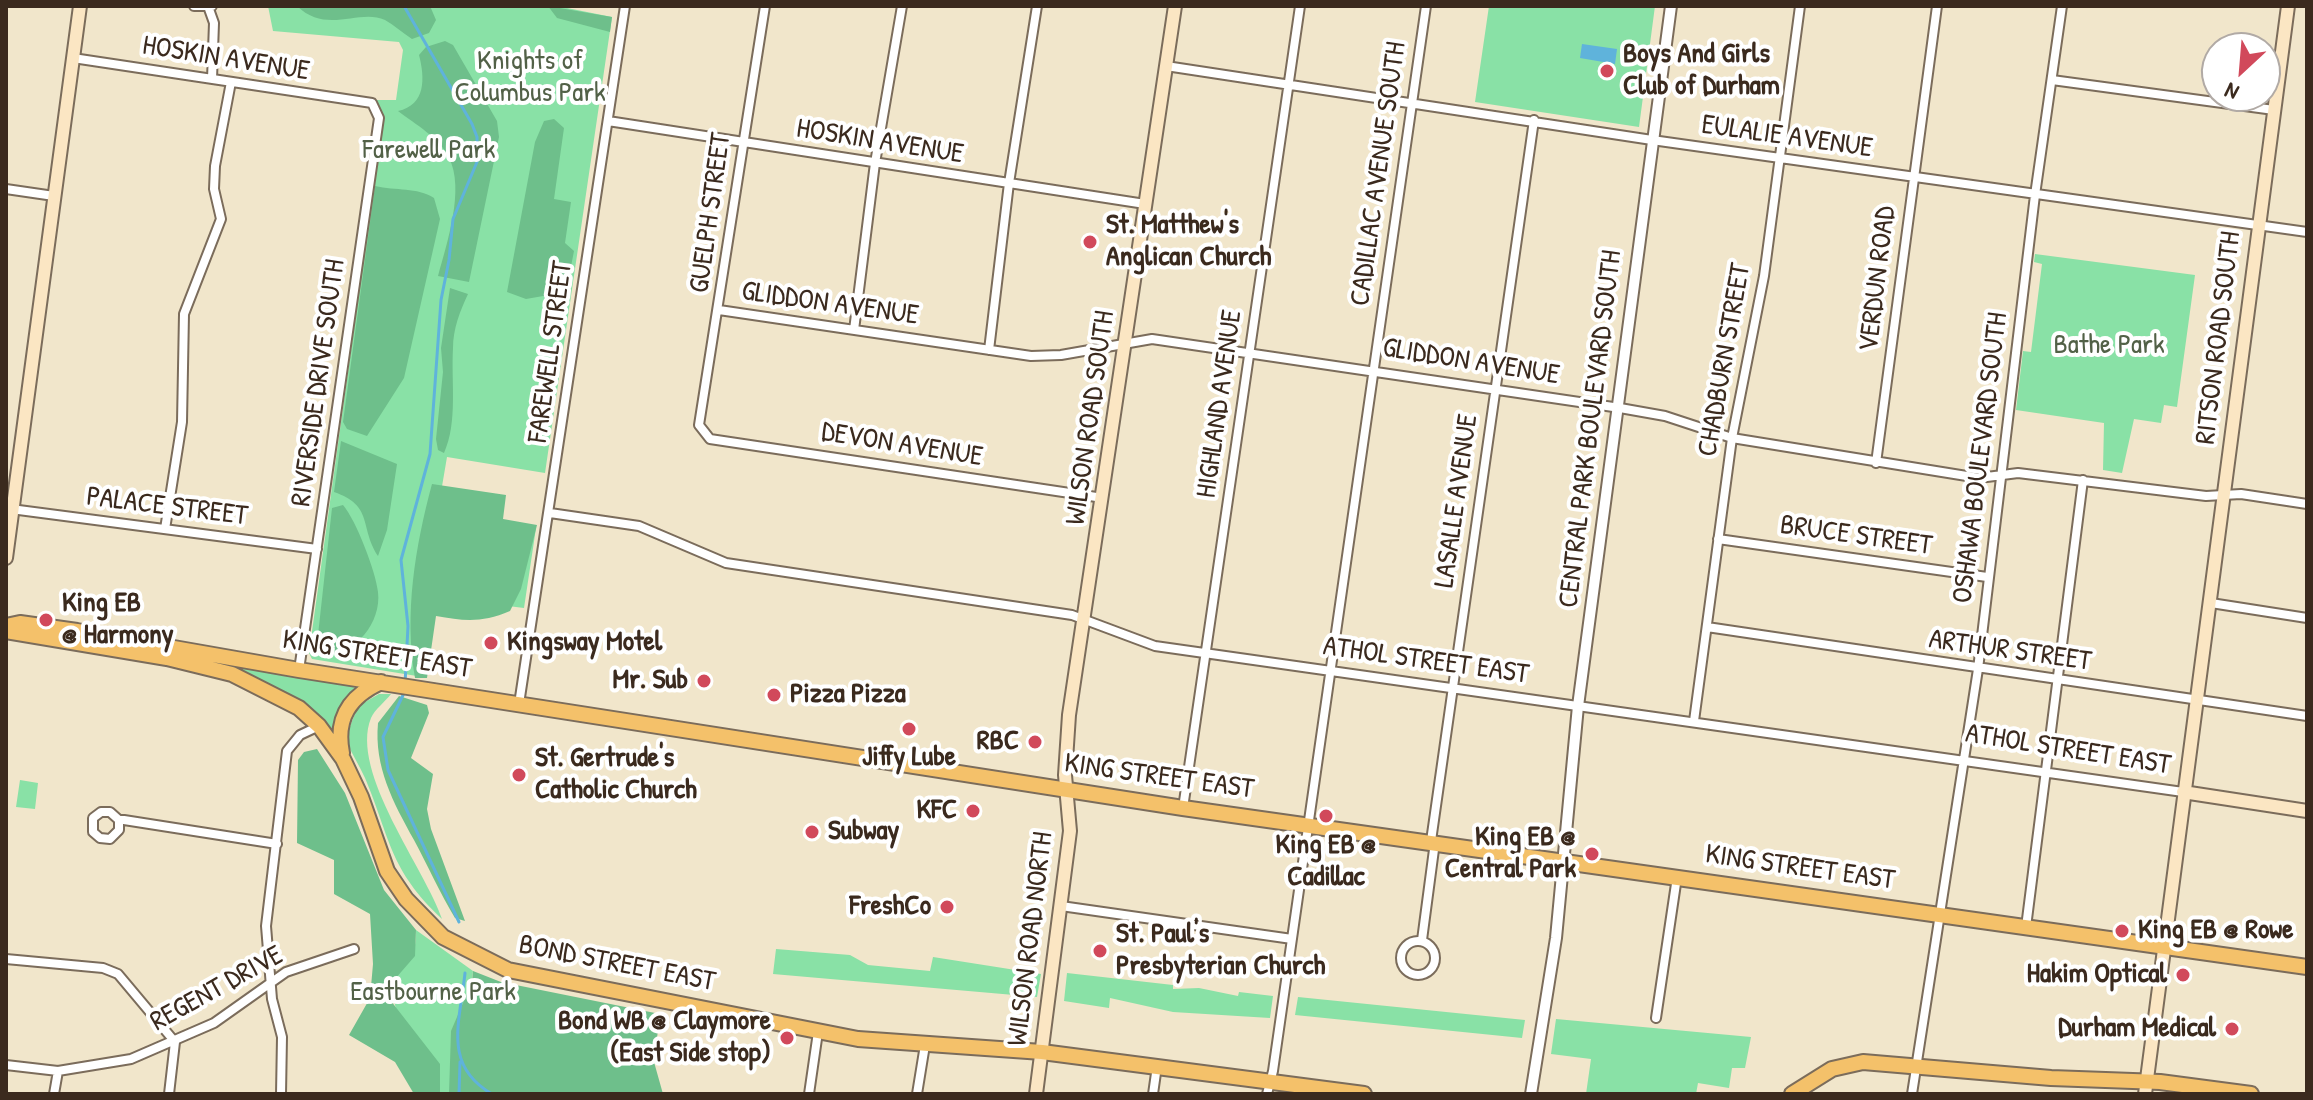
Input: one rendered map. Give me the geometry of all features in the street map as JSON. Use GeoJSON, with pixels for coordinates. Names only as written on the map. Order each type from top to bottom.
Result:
{"type":"FeatureCollection","features":[{"type":"Feature","properties":{"kind":"main road"},"geometry":{"type":"LineString","coordinates":[[6,558],[80,6]]}},
{"type":"Feature","properties":{"kind":"main road","name":"WILSON ROAD SOUTH"},"geometry":{"type":"LineString","coordinates":[[1066,790],[1067,728],[1104,498],[1175,6]]}},
{"type":"Feature","properties":{"kind":"main road","name":"RITSON ROAD SOUTH"},"geometry":{"type":"LineString","coordinates":[[2281,58],[2288,6]]}},
{"type":"Feature","properties":{"kind":"main road","name":"RITSON ROAD SOUTH"},"geometry":{"type":"LineString","coordinates":[[2146,1088],[2274,112]]}},
{"type":"Feature","properties":{"kind":"main road","name":"KING STREET EAST"},"geometry":{"type":"LineString","coordinates":[[6,629],[20,623],[77,631],[299,670],[1183,808],[1563,859],[2307,967]]}},
{"type":"Feature","properties":{"kind":"main road","name":"BOND STREET EAST"},"geometry":{"type":"LineString","coordinates":[[6,629],[167,658],[232,674],[299,708],[319,726],[343,759],[361,797],[387,871],[425,922],[464,950],[508,970],[818,1032],[925,1045],[1042,1052],[1157,1065],[1268,1088],[1364,1094]]}},
{"type":"Feature","properties":{"kind":"main road"},"geometry":{"type":"LineString","coordinates":[[343,759],[340,723],[348,707],[360,692],[387,682]]}},
{"type":"Feature","properties":{"kind":"main road","name":"WILSON ROAD NORTH"},"geometry":{"type":"LineString","coordinates":[[1036,1094],[1070,831],[1066,790]]}},
{"type":"Feature","properties":{"kind":"main road","name":"ATHOL STREET EAST"},"geometry":{"type":"LineString","coordinates":[[2183,792],[2307,811]]}},
{"type":"Feature","properties":{"kind":"main road"},"geometry":{"type":"LineString","coordinates":[[1792,1094],[1822,1075],[1863,1062],[2146,1088],[2251,1094]]}},
{"type":"Feature","properties":{"kind":"street"},"geometry":{"type":"LineString","coordinates":[[194,6],[211,7],[214,23],[212,79]]}},
{"type":"Feature","properties":{"kind":"street","name":"FAREWELL STREET"},"geometry":{"type":"LineString","coordinates":[[519,704],[625,6]]}},
{"type":"Feature","properties":{"kind":"street","name":"GUELPH STREET"},"geometry":{"type":"LineString","coordinates":[[699,425],[765,6]]}},
{"type":"Feature","properties":{"kind":"street"},"geometry":{"type":"LineString","coordinates":[[854,330],[875,163],[902,6]]}},
{"type":"Feature","properties":{"kind":"street"},"geometry":{"type":"LineString","coordinates":[[989,350],[1009,183],[1037,6]]}},
{"type":"Feature","properties":{"kind":"street","name":"HIGHLAND AVENUE"},"geometry":{"type":"LineString","coordinates":[[1183,808],[1300,6]]}},
{"type":"Feature","properties":{"kind":"street","name":"CADILLAC AVENUE SOUTH"},"geometry":{"type":"LineString","coordinates":[[1268,1088],[1309,825],[1328,672],[1426,6]]}},
{"type":"Feature","properties":{"kind":"street","name":"CENTRAL PARK BOULEVARD SOUTH"},"geometry":{"type":"LineString","coordinates":[[1531,1094],[1556,938],[1578,706],[1671,6]]}},
{"type":"Feature","properties":{"kind":"street","name":"CHADBURN STREET"},"geometry":{"type":"LineString","coordinates":[[1694,721],[1732,438],[1764,276],[1800,6]]}},
{"type":"Feature","properties":{"kind":"street","name":"VERDUN ROAD"},"geometry":{"type":"LineString","coordinates":[[1876,463],[1937,6]]}},
{"type":"Feature","properties":{"kind":"street","name":"OSHAWA BOULEVARD SOUTH"},"geometry":{"type":"LineString","coordinates":[[1912,1094],[1978,669],[2035,195],[2062,6]]}},
{"type":"Feature","properties":{"kind":"street","name":"HOSKIN AVENUE"},"geometry":{"type":"LineString","coordinates":[[73,58],[372,103]]}},
{"type":"Feature","properties":{"kind":"street","name":"EULALIE AVENUE"},"geometry":{"type":"LineString","coordinates":[[1166,66],[1652,140],[2307,232]]}},
{"type":"Feature","properties":{"kind":"street"},"geometry":{"type":"LineString","coordinates":[[2052,80],[2201,100]]}},
{"type":"Feature","properties":{"kind":"street"},"geometry":{"type":"LineString","coordinates":[[165,529],[182,422],[184,314],[221,219],[214,189],[215,166],[231,82]]}},
{"type":"Feature","properties":{"kind":"street","name":"RIVERSIDE DRIVE SOUTH"},"geometry":{"type":"LineString","coordinates":[[299,670],[379,118],[372,103]]}},
{"type":"Feature","properties":{"kind":"street","name":"LASALLE AVENUE"},"geometry":{"type":"LineString","coordinates":[[1422,940],[1453,687],[1534,120]]}},
{"type":"Feature","properties":{"kind":"street","name":"HOSKIN AVENUE"},"geometry":{"type":"LineString","coordinates":[[608,121],[1145,204]]}},
{"type":"Feature","properties":{"kind":"street"},"geometry":{"type":"LineString","coordinates":[[6,189],[54,196]]}},
{"type":"Feature","properties":{"kind":"street","name":"GLIDDON AVENUE"},"geometry":{"type":"LineString","coordinates":[[719,310],[1047,357],[1152,339],[1620,408],[1665,416],[1732,438],[1979,478],[2018,473],[2206,496],[2241,494],[2307,504]]}},
{"type":"Feature","properties":{"kind":"street","name":"DEVON AVENUE"},"geometry":{"type":"LineString","coordinates":[[699,425],[710,439],[1104,498]]}},
{"type":"Feature","properties":{"kind":"street"},"geometry":{"type":"LineString","coordinates":[[2026,927],[2083,480]]}},
{"type":"Feature","properties":{"kind":"street","name":"PALACE STREET"},"geometry":{"type":"LineString","coordinates":[[11,509],[317,549]]}},
{"type":"Feature","properties":{"kind":"street","name":"ATHOL STREET EAST"},"geometry":{"type":"LineString","coordinates":[[550,513],[639,526],[726,563],[1085,619],[1144,643],[1328,672],[1453,687],[2183,792]]}},
{"type":"Feature","properties":{"kind":"street","name":"BRUCE STREET"},"geometry":{"type":"LineString","coordinates":[[1718,539],[1987,577]]}},
{"type":"Feature","properties":{"kind":"street"},"geometry":{"type":"LineString","coordinates":[[2211,603],[2307,618]]}},
{"type":"Feature","properties":{"kind":"street","name":"ARTHUR STREET"},"geometry":{"type":"LineString","coordinates":[[1707,627],[2307,716]]}},
{"type":"Feature","properties":{"kind":"street"},"geometry":{"type":"LineString","coordinates":[[281,1094],[282,1037],[271,981],[266,926],[287,751],[300,735],[319,726]]}},
{"type":"Feature","properties":{"kind":"street"},"geometry":{"type":"LineString","coordinates":[[119,820],[277,844]]}},
{"type":"Feature","properties":{"kind":"street"},"geometry":{"type":"LineString","coordinates":[[1656,1018],[1677,876]]}},
{"type":"Feature","properties":{"kind":"street"},"geometry":{"type":"LineString","coordinates":[[1061,906],[1292,939]]}},
{"type":"Feature","properties":{"kind":"street"},"geometry":{"type":"LineString","coordinates":[[1422,940],[1431,946],[1436,959],[1428,973],[1415,975],[1407,971],[1401,958],[1406,947],[1422,940]]}},
{"type":"Feature","properties":{"kind":"street","name":"REGENT DRIVE"},"geometry":{"type":"LineString","coordinates":[[6,1065],[58,1071],[131,1059],[214,1023],[286,972],[354,949]]}},
{"type":"Feature","properties":{"kind":"street"},"geometry":{"type":"LineString","coordinates":[[6,959],[103,968],[118,974],[175,1042],[169,1094]]}},
{"type":"Feature","properties":{"kind":"street"},"geometry":{"type":"LineString","coordinates":[[809,1094],[818,1032]]}},
{"type":"Feature","properties":{"kind":"street"},"geometry":{"type":"LineString","coordinates":[[917,1094],[925,1045]]}},
{"type":"Feature","properties":{"kind":"street"},"geometry":{"type":"LineString","coordinates":[[1153,1094],[1157,1065]]}},
{"type":"Feature","properties":{"kind":"street"},"geometry":{"type":"LineString","coordinates":[[54,1094],[58,1071]]}},
{"type":"Feature","properties":{"kind":"green space"},"geometry":{"type":"Polygon","coordinates":[[[268,6],[557,6],[612,17],[545,473],[447,457],[438,510],[536,528],[524,608],[435,597],[423,677],[312,659],[309,653],[383,120],[376,100],[396,100],[403,50],[399,42],[273,31],[268,6]]]}},
{"type":"Feature","properties":{"kind":"green space"},"geometry":{"type":"Polygon","coordinates":[[[297,6],[430,6],[436,20],[429,33],[412,39],[385,20],[375,17],[320,19],[297,6]]]}},
{"type":"Feature","properties":{"kind":"green space"},"geometry":{"type":"Polygon","coordinates":[[[548,6],[612,17],[610,32],[557,18],[548,6]]]}},
{"type":"Feature","properties":{"kind":"green space"},"geometry":{"type":"Polygon","coordinates":[[[1489,6],[1655,6],[1639,127],[1475,102],[1489,6]]]}},
{"type":"Feature","properties":{"kind":"green space"},"geometry":{"type":"Polygon","coordinates":[[[445,41],[453,45],[497,121],[499,137],[469,282],[438,276],[455,200],[449,158],[433,138],[398,111],[407,108],[419,97],[422,73],[419,55],[426,47],[445,41]]]}},
{"type":"Feature","properties":{"kind":"green space"},"geometry":{"type":"Polygon","coordinates":[[[554,119],[564,128],[554,199],[571,202],[565,243],[574,251],[566,292],[526,299],[507,292],[535,142],[544,121],[554,119]]]}},
{"type":"Feature","properties":{"kind":"green space"},"geometry":{"type":"Polygon","coordinates":[[[375,186],[413,191],[434,198],[440,219],[404,378],[367,436],[347,429],[343,422],[375,186]]]}},
{"type":"Feature","properties":{"kind":"green space","name":"Bathe Park"},"geometry":{"type":"Polygon","coordinates":[[[2035,254],[2195,275],[2177,407],[2164,405],[2161,423],[2134,419],[2122,473],[2103,470],[2104,423],[2016,410],[2023,351],[2031,352],[2042,264],[2034,262],[2035,254]]]}},
{"type":"Feature","properties":{"kind":"green space"},"geometry":{"type":"Polygon","coordinates":[[[450,288],[468,294],[454,334],[451,428],[444,453],[438,450],[436,439],[443,372],[441,348],[450,288]]]}},
{"type":"Feature","properties":{"kind":"green space"},"geometry":{"type":"Polygon","coordinates":[[[341,441],[397,464],[387,530],[378,556],[360,510],[347,498],[334,492],[341,441]]]}},
{"type":"Feature","properties":{"kind":"green space"},"geometry":{"type":"Polygon","coordinates":[[[432,484],[506,495],[503,519],[537,525],[521,589],[510,611],[473,620],[436,616],[427,678],[415,678],[411,630],[413,581],[432,484]]]}},
{"type":"Feature","properties":{"kind":"green space"},"geometry":{"type":"Polygon","coordinates":[[[343,505],[354,522],[369,560],[378,592],[378,605],[369,629],[351,647],[340,652],[316,653],[332,508],[343,505]]]}},
{"type":"Feature","properties":{"kind":"green space"},"geometry":{"type":"Polygon","coordinates":[[[224,663],[352,685],[356,690],[336,716],[335,736],[293,698],[224,663]]]}},
{"type":"Feature","properties":{"kind":"green space"},"geometry":{"type":"Polygon","coordinates":[[[379,694],[391,694],[371,718],[367,740],[371,765],[392,820],[442,919],[411,885],[401,869],[365,778],[345,739],[358,706],[379,694]]]}},
{"type":"Feature","properties":{"kind":"green space"},"geometry":{"type":"Polygon","coordinates":[[[399,696],[427,705],[429,713],[411,758],[433,774],[427,809],[431,829],[465,921],[455,918],[444,899],[399,812],[382,769],[378,723],[399,696]]]}},
{"type":"Feature","properties":{"kind":"green space"},"geometry":{"type":"Polygon","coordinates":[[[317,749],[345,793],[384,890],[416,930],[415,956],[395,979],[391,1001],[440,1064],[440,1094],[414,1094],[395,1062],[349,1035],[370,998],[373,964],[370,914],[334,894],[334,860],[297,843],[298,760],[304,752],[317,749]]]}},
{"type":"Feature","properties":{"kind":"green space"},"geometry":{"type":"Polygon","coordinates":[[[20,780],[38,783],[35,809],[16,807],[20,780]]]}},
{"type":"Feature","properties":{"kind":"green space","name":"Eastbourne Park"},"geometry":{"type":"Polygon","coordinates":[[[416,930],[473,971],[466,1035],[469,1094],[438,1094],[400,1020],[393,990],[395,979],[412,956],[416,930]]]}},
{"type":"Feature","properties":{"kind":"green space"},"geometry":{"type":"Polygon","coordinates":[[[776,949],[850,955],[868,965],[930,971],[933,957],[1041,974],[1037,997],[773,974],[776,949]]]}},
{"type":"Feature","properties":{"kind":"green space"},"geometry":{"type":"Polygon","coordinates":[[[473,971],[501,982],[660,1014],[654,1062],[663,1094],[449,1094],[451,1031],[472,982],[473,971]]]}},
{"type":"Feature","properties":{"kind":"green space"},"geometry":{"type":"Polygon","coordinates":[[[1067,973],[1173,985],[1173,989],[1199,988],[1238,996],[1239,992],[1273,996],[1270,1018],[1173,1012],[1110,998],[1109,1008],[1064,1001],[1067,973]]]}},
{"type":"Feature","properties":{"kind":"green space"},"geometry":{"type":"Polygon","coordinates":[[[1298,997],[1525,1020],[1522,1038],[1295,1015],[1298,997]]]}},
{"type":"Feature","properties":{"kind":"green space"},"geometry":{"type":"Polygon","coordinates":[[[1556,1019],[1751,1037],[1745,1068],[1732,1068],[1729,1088],[1698,1083],[1696,1094],[1586,1094],[1591,1059],[1551,1054],[1556,1019]]]}},
{"type":"Feature","properties":{"kind":"water"},"geometry":{"type":"Polygon","coordinates":[[[1582,44],[1617,49],[1615,64],[1580,58],[1582,44]]]}},
{"type":"Feature","properties":{"kind":"waterway"},"geometry":{"type":"LineString","coordinates":[[404,6],[477,137],[477,162],[453,219],[441,300],[430,454],[401,560],[408,626],[405,684]]}},
{"type":"Feature","properties":{"kind":"waterway"},"geometry":{"type":"LineString","coordinates":[[405,691],[383,737],[388,770],[459,922]]}},
{"type":"Feature","properties":{"kind":"waterway"},"geometry":{"type":"LineString","coordinates":[[465,973],[458,1025],[460,1056],[476,1082],[492,1094]]}},
{"type":"Feature","properties":{"kind":"waterway"},"geometry":{"type":"LineString","coordinates":[[459,1094],[460,1062]]}},
{"type":"Feature","properties":{"kind":"place","name":"Boys And Girls Club of Durham"},"geometry":{"type":"Point","coordinates":[1607,71]}},
{"type":"Feature","properties":{"kind":"place","name":"St. Matthew's Anglican Church"},"geometry":{"type":"Point","coordinates":[1090,242]}},
{"type":"Feature","properties":{"kind":"place","name":"King EB @ Harmony"},"geometry":{"type":"Point","coordinates":[46,620]}},
{"type":"Feature","properties":{"kind":"place","name":"Kingsway Motel"},"geometry":{"type":"Point","coordinates":[491,643]}},
{"type":"Feature","properties":{"kind":"place","name":"Mr. Sub"},"geometry":{"type":"Point","coordinates":[704,681]}},
{"type":"Feature","properties":{"kind":"place","name":"Pizza Pizza"},"geometry":{"type":"Point","coordinates":[774,695]}},
{"type":"Feature","properties":{"kind":"place","name":"Jiffy Lube"},"geometry":{"type":"Point","coordinates":[909,729]}},
{"type":"Feature","properties":{"kind":"place","name":"RBC"},"geometry":{"type":"Point","coordinates":[1035,742]}},
{"type":"Feature","properties":{"kind":"place","name":"St. Gertrude's Catholic Church"},"geometry":{"type":"Point","coordinates":[519,775]}},
{"type":"Feature","properties":{"kind":"place","name":"KFC"},"geometry":{"type":"Point","coordinates":[973,811]}},
{"type":"Feature","properties":{"kind":"place","name":"King EB @ Cadillac"},"geometry":{"type":"Point","coordinates":[1326,816]}},
{"type":"Feature","properties":{"kind":"place","name":"Subway"},"geometry":{"type":"Point","coordinates":[812,832]}},
{"type":"Feature","properties":{"kind":"place","name":"King EB @ Central Park"},"geometry":{"type":"Point","coordinates":[1592,854]}},
{"type":"Feature","properties":{"kind":"place","name":"FreshCo"},"geometry":{"type":"Point","coordinates":[947,907]}},
{"type":"Feature","properties":{"kind":"place","name":"King EB @ Rowe"},"geometry":{"type":"Point","coordinates":[2122,931]}},
{"type":"Feature","properties":{"kind":"place","name":"St. Paul's Presbyterian Church"},"geometry":{"type":"Point","coordinates":[1100,951]}},
{"type":"Feature","properties":{"kind":"place","name":"Hakim Optical"},"geometry":{"type":"Point","coordinates":[2183,975]}},
{"type":"Feature","properties":{"kind":"place","name":"Durham Medical"},"geometry":{"type":"Point","coordinates":[2232,1029]}},
{"type":"Feature","properties":{"kind":"place","name":"Bond WB @ Claymore (East Side stop)"},"geometry":{"type":"Point","coordinates":[787,1038]}},
{"type":"Feature","properties":{"kind":"park label","name":"Knights of Columbus Park"},"geometry":{"type":"Point","coordinates":[530,78]}},
{"type":"Feature","properties":{"kind":"park label","name":"Farewell Park"},"geometry":{"type":"Point","coordinates":[429,151]}}]}
